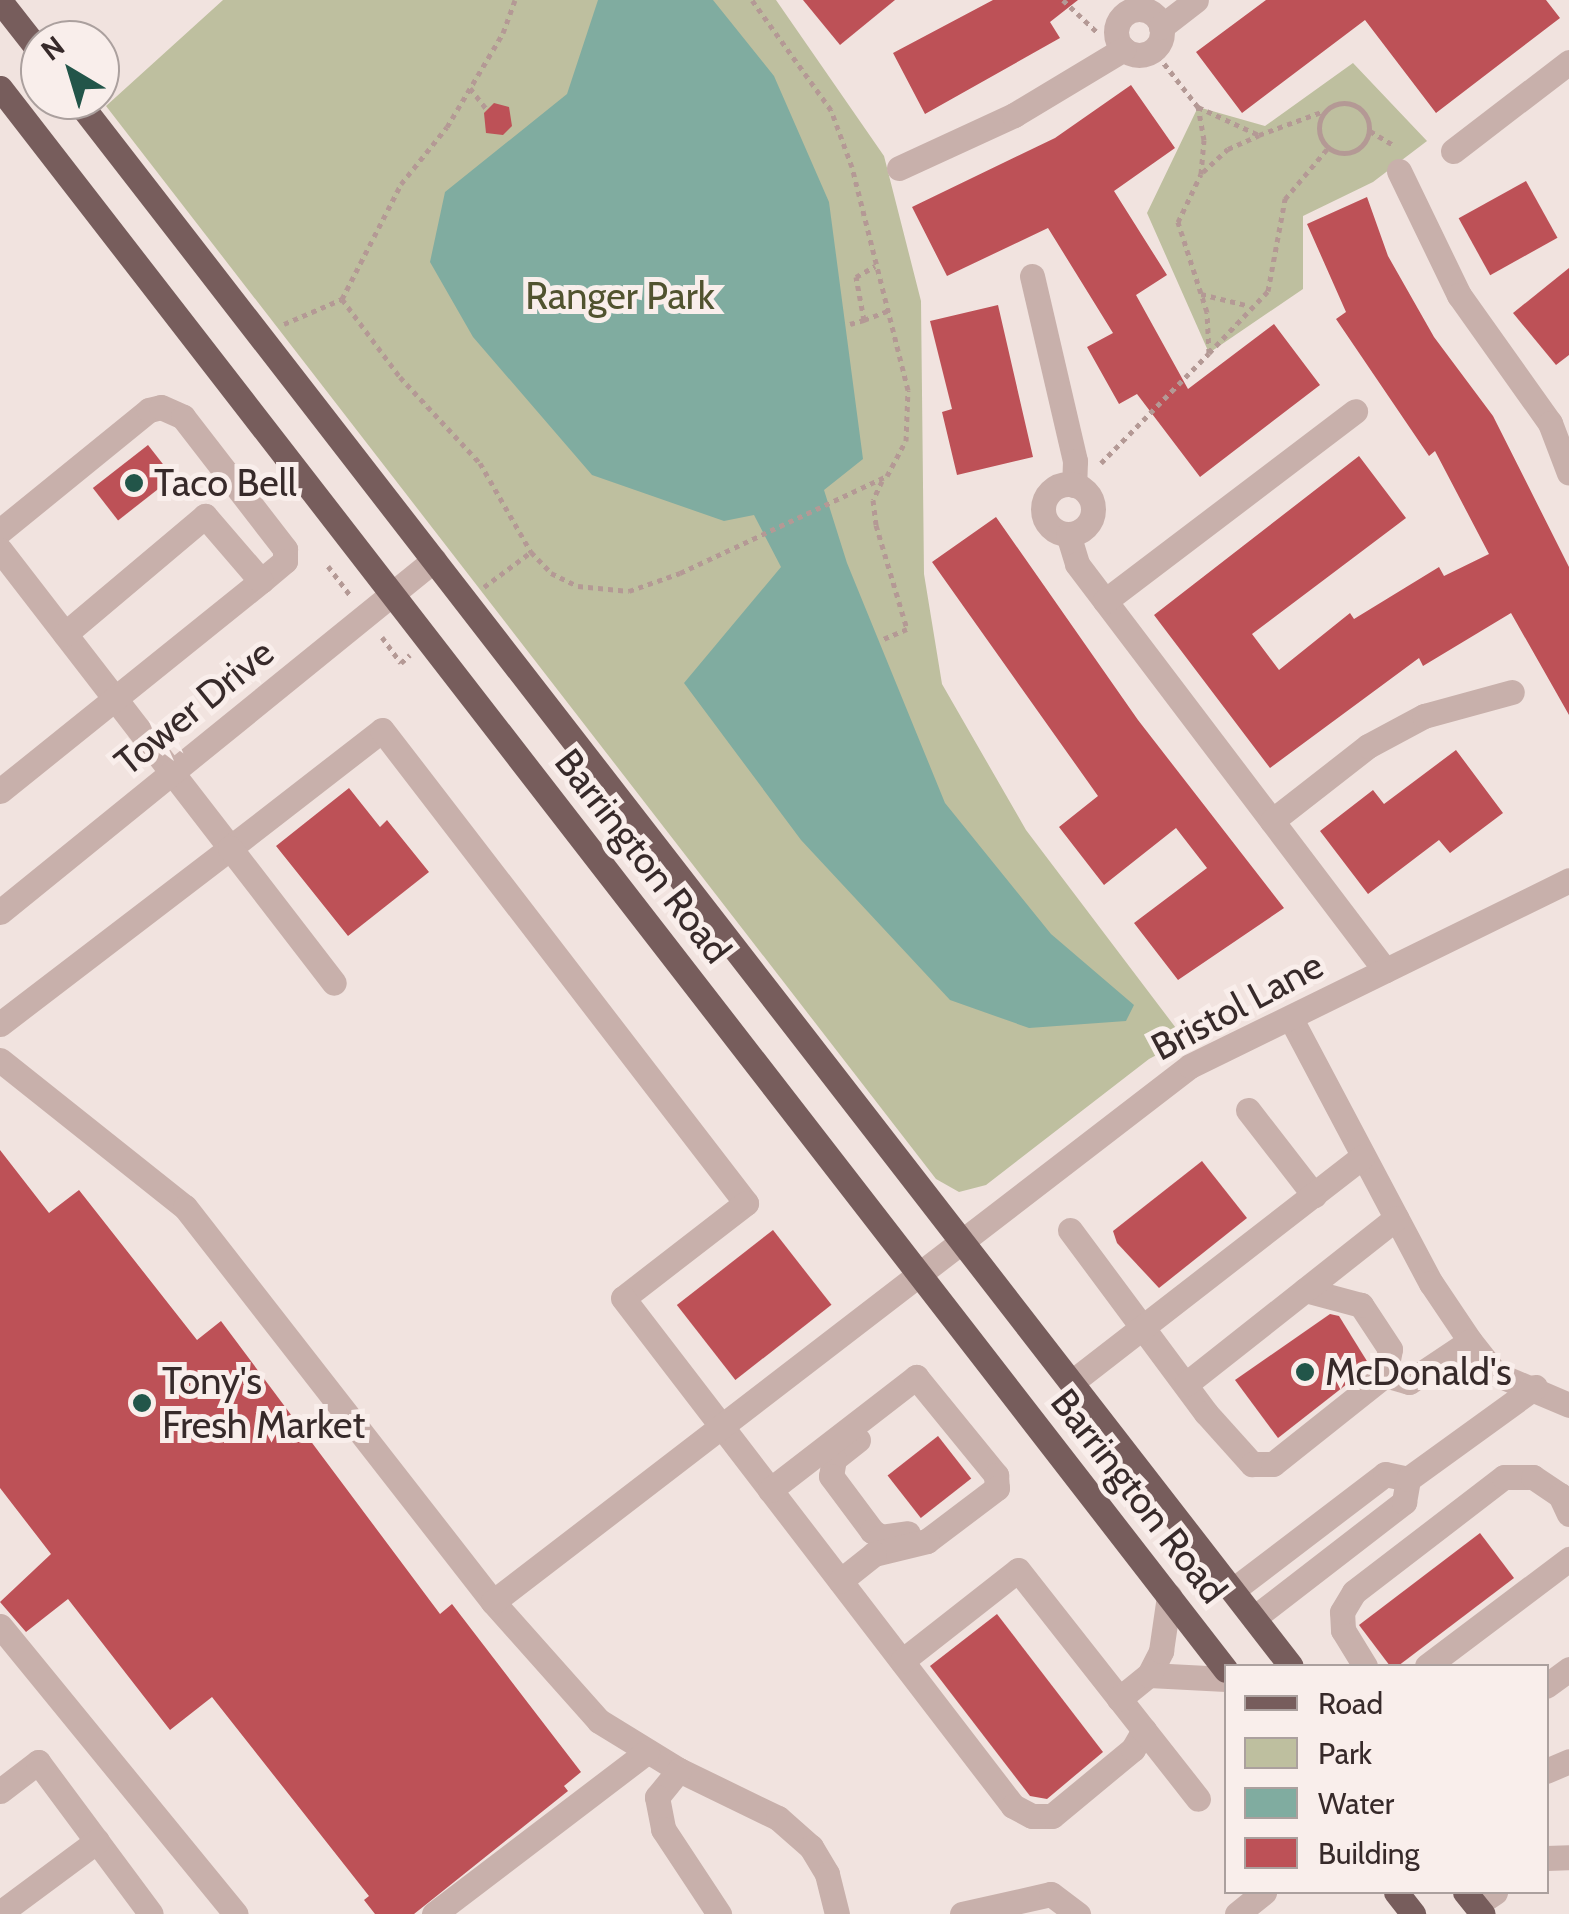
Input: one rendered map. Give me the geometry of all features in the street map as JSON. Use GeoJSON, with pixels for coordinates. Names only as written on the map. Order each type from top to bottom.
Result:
{"type":"FeatureCollection","features":[{"type":"Feature","properties":{"kind":"main road"},"geometry":{"type":"LineString","coordinates":[[0,1],[20,26]]}},
{"type":"Feature","properties":{"kind":"main road","name":"Barrington Road"},"geometry":{"type":"LineString","coordinates":[[0,88],[1224,1667]]}},
{"type":"Feature","properties":{"kind":"main road","name":"Barrington Road"},"geometry":{"type":"LineString","coordinates":[[93,120],[1290,1664]]}},
{"type":"Feature","properties":{"kind":"main road"},"geometry":{"type":"LineString","coordinates":[[1398,1894],[1414,1914]]}},
{"type":"Feature","properties":{"kind":"street"},"geometry":{"type":"LineString","coordinates":[[1121,45],[1136,54],[1196,0]]}},
{"type":"Feature","properties":{"kind":"street"},"geometry":{"type":"LineString","coordinates":[[1121,45],[1118,23],[1133,10],[1148,10],[1157,38]]}},
{"type":"Feature","properties":{"kind":"street"},"geometry":{"type":"LineString","coordinates":[[899,168],[1014,114],[1121,45]]}},
{"type":"Feature","properties":{"kind":"street"},"geometry":{"type":"LineString","coordinates":[[1453,152],[1569,62]]}},
{"type":"Feature","properties":{"kind":"street"},"geometry":{"type":"LineString","coordinates":[[1399,171],[1459,295],[1563,438],[1569,473]]}},
{"type":"Feature","properties":{"kind":"street"},"geometry":{"type":"LineString","coordinates":[[1032,276],[1074,461],[1074,485],[1093,507],[1087,526],[1068,534],[1050,526],[1044,506],[1054,489],[1074,485]]}},
{"type":"Feature","properties":{"kind":"street"},"geometry":{"type":"LineString","coordinates":[[0,531],[149,410],[161,408],[183,417],[285,550],[285,561],[0,791]]}},
{"type":"Feature","properties":{"kind":"street"},"geometry":{"type":"LineString","coordinates":[[1104,601],[1354,411]]}},
{"type":"Feature","properties":{"kind":"street"},"geometry":{"type":"LineString","coordinates":[[65,634],[205,516],[261,581]]}},
{"type":"Feature","properties":{"kind":"street"},"geometry":{"type":"LineString","coordinates":[[1068,534],[1078,564],[1104,601],[1385,970]]}},
{"type":"Feature","properties":{"kind":"street"},"geometry":{"type":"LineString","coordinates":[[0,550],[334,983]]}},
{"type":"Feature","properties":{"kind":"street","name":"Tower Drive"},"geometry":{"type":"LineString","coordinates":[[0,912],[434,560]]}},
{"type":"Feature","properties":{"kind":"street"},"geometry":{"type":"LineString","coordinates":[[1272,822],[1368,746],[1410,724],[1512,692]]}},
{"type":"Feature","properties":{"kind":"street"},"geometry":{"type":"LineString","coordinates":[[0,1024],[382,730],[746,1203],[623,1298],[1013,1806],[1032,1816],[1052,1816],[1076,1801],[1133,1749],[1144,1730]]}},
{"type":"Feature","properties":{"kind":"street","name":"Bristol Lane"},"geometry":{"type":"LineString","coordinates":[[493,1602],[1190,1066],[1569,880]]}},
{"type":"Feature","properties":{"kind":"street"},"geometry":{"type":"LineString","coordinates":[[1290,1019],[1396,1218],[1470,1341],[1496,1374],[1569,1404]]}},
{"type":"Feature","properties":{"kind":"street"},"geometry":{"type":"LineString","coordinates":[[0,1060],[185,1208],[493,1602],[599,1722],[678,1770],[778,1818],[811,1848],[828,1874],[837,1914]]}},
{"type":"Feature","properties":{"kind":"street"},"geometry":{"type":"LineString","coordinates":[[1248,1110],[1314,1195]]}},
{"type":"Feature","properties":{"kind":"street"},"geometry":{"type":"LineString","coordinates":[[1072,1382],[1363,1156]]}},
{"type":"Feature","properties":{"kind":"street"},"geometry":{"type":"LineString","coordinates":[[1186,1384],[1396,1218]]}},
{"type":"Feature","properties":{"kind":"street"},"geometry":{"type":"LineString","coordinates":[[1070,1230],[1236,1450],[1252,1464],[1273,1464],[1385,1374],[1390,1349],[1361,1306],[1305,1290]]}},
{"type":"Feature","properties":{"kind":"street"},"geometry":{"type":"LineString","coordinates":[[1385,1374],[1409,1382],[1470,1341]]}},
{"type":"Feature","properties":{"kind":"street"},"geometry":{"type":"LineString","coordinates":[[770,1490],[916,1377],[992,1471],[997,1488],[927,1541],[874,1554],[840,1581]]}},
{"type":"Feature","properties":{"kind":"street"},"geometry":{"type":"LineString","coordinates":[[1254,1618],[1404,1502],[1408,1479],[1535,1387]]}},
{"type":"Feature","properties":{"kind":"street"},"geometry":{"type":"LineString","coordinates":[[871,1411],[872,1428],[834,1459],[832,1476],[882,1537],[906,1534],[992,1471]]}},
{"type":"Feature","properties":{"kind":"street"},"geometry":{"type":"LineString","coordinates":[[803,1464],[874,1554]]}},
{"type":"Feature","properties":{"kind":"street"},"geometry":{"type":"LineString","coordinates":[[1232,1590],[1385,1474],[1408,1479]]}},
{"type":"Feature","properties":{"kind":"street"},"geometry":{"type":"LineString","coordinates":[[1364,1664],[1343,1630],[1342,1612],[1354,1592],[1504,1477],[1533,1477],[1560,1495],[1569,1514]]}},
{"type":"Feature","properties":{"kind":"street"},"geometry":{"type":"LineString","coordinates":[[1430,1664],[1569,1559]]}},
{"type":"Feature","properties":{"kind":"street"},"geometry":{"type":"LineString","coordinates":[[902,1661],[1018,1570],[1198,1799]]}},
{"type":"Feature","properties":{"kind":"street"},"geometry":{"type":"LineString","coordinates":[[1119,1698],[1149,1675],[1161,1651],[1169,1596]]}},
{"type":"Feature","properties":{"kind":"street"},"geometry":{"type":"LineString","coordinates":[[0,1626],[236,1914]]}},
{"type":"Feature","properties":{"kind":"street"},"geometry":{"type":"LineString","coordinates":[[1149,1675],[1224,1679]]}},
{"type":"Feature","properties":{"kind":"street"},"geometry":{"type":"LineString","coordinates":[[434,1914],[647,1752]]}},
{"type":"Feature","properties":{"kind":"street"},"geometry":{"type":"LineString","coordinates":[[0,1790],[38,1762],[151,1914]]}},
{"type":"Feature","properties":{"kind":"street"},"geometry":{"type":"LineString","coordinates":[[678,1770],[657,1798],[662,1829],[719,1914]]}},
{"type":"Feature","properties":{"kind":"street"},"geometry":{"type":"LineString","coordinates":[[0,1913],[97,1841]]}},
{"type":"Feature","properties":{"kind":"street"},"geometry":{"type":"LineString","coordinates":[[962,1914],[1051,1894],[1078,1914]]}},
{"type":"Feature","properties":{"kind":"street"},"geometry":{"type":"LineString","coordinates":[[1237,1914],[1262,1894]]}},
{"type":"Feature","properties":{"kind":"path"},"geometry":{"type":"LineString","coordinates":[[284,324],[342,300],[401,184],[470,88],[515,0]]}},
{"type":"Feature","properties":{"kind":"path"},"geometry":{"type":"LineString","coordinates":[[752,0],[830,110],[852,167],[908,390],[906,441],[873,500],[876,525],[906,630],[882,639]]}},
{"type":"Feature","properties":{"kind":"path"},"geometry":{"type":"LineString","coordinates":[[1063,0],[1095,31],[1121,45]]}},
{"type":"Feature","properties":{"kind":"path"},"geometry":{"type":"LineString","coordinates":[[1157,38],[1198,108],[1201,174]]}},
{"type":"Feature","properties":{"kind":"path"},"geometry":{"type":"LineString","coordinates":[[470,88],[487,110]]}},
{"type":"Feature","properties":{"kind":"path"},"geometry":{"type":"LineString","coordinates":[[1210,353],[1200,294],[1178,222],[1201,174],[1228,149],[1327,110],[1356,105],[1369,123],[1358,150],[1328,148]]}},
{"type":"Feature","properties":{"kind":"path"},"geometry":{"type":"LineString","coordinates":[[1198,108],[1260,135]]}},
{"type":"Feature","properties":{"kind":"path"},"geometry":{"type":"LineString","coordinates":[[1327,110],[1320,133],[1328,148]]}},
{"type":"Feature","properties":{"kind":"path"},"geometry":{"type":"LineString","coordinates":[[1096,468],[1210,353],[1276,275],[1285,198],[1328,148]]}},
{"type":"Feature","properties":{"kind":"path"},"geometry":{"type":"LineString","coordinates":[[864,320],[856,277],[876,266]]}},
{"type":"Feature","properties":{"kind":"path"},"geometry":{"type":"LineString","coordinates":[[1200,294],[1225,305],[1252,306]]}},
{"type":"Feature","properties":{"kind":"path"},"geometry":{"type":"LineString","coordinates":[[342,300],[400,377],[480,463],[531,552],[551,573],[578,586],[629,591],[759,539],[884,478]]}},
{"type":"Feature","properties":{"kind":"path"},"geometry":{"type":"LineString","coordinates":[[850,324],[887,311]]}},
{"type":"Feature","properties":{"kind":"path"},"geometry":{"type":"LineString","coordinates":[[483,588],[531,552]]}},
{"type":"Feature","properties":{"kind":"green space","name":"Ranger Park"},"geometry":{"type":"Polygon","coordinates":[[[223,0],[776,0],[884,156],[921,301],[924,574],[942,684],[1026,830],[1185,1040],[1149,1059],[986,1185],[959,1192],[936,1179],[117,120],[120,120],[120,93],[223,0]]]}},
{"type":"Feature","properties":{"kind":"green space"},"geometry":{"type":"Polygon","coordinates":[[[1353,63],[1427,141],[1373,182],[1303,216],[1303,289],[1209,353],[1147,213],[1198,107],[1265,126],[1353,63]]]}},
{"type":"Feature","properties":{"kind":"water"},"geometry":{"type":"Polygon","coordinates":[[[598,0],[713,0],[774,76],[829,202],[863,459],[824,490],[847,563],[945,803],[1051,934],[1134,1005],[1126,1021],[1029,1028],[950,1000],[801,840],[684,683],[781,567],[754,515],[724,521],[592,475],[473,337],[430,262],[445,192],[567,94],[598,0]]]}},
{"type":"Feature","properties":{"kind":"building"},"geometry":{"type":"Polygon","coordinates":[[[803,0],[895,0],[840,45],[803,0]]]}},
{"type":"Feature","properties":{"kind":"building"},"geometry":{"type":"Polygon","coordinates":[[[993,0],[1078,0],[1050,22],[1060,38],[925,114],[893,53],[993,0]]]}},
{"type":"Feature","properties":{"kind":"building"},"geometry":{"type":"Polygon","coordinates":[[[1266,0],[1546,0],[1560,18],[1436,113],[1365,20],[1242,113],[1196,52],[1266,0]]]}},
{"type":"Feature","properties":{"kind":"building"},"geometry":{"type":"Polygon","coordinates":[[[1131,85],[1175,148],[1114,191],[1167,275],[1136,295],[1188,389],[1274,324],[1320,385],[1200,477],[1137,394],[1119,404],[1087,347],[1113,333],[1048,228],[947,276],[912,207],[1055,138],[1131,85]]]}},
{"type":"Feature","properties":{"kind":"building"},"geometry":{"type":"Polygon","coordinates":[[[494,103],[509,107],[512,126],[503,135],[486,133],[484,113],[494,103]]]}},
{"type":"Feature","properties":{"kind":"building"},"geometry":{"type":"Polygon","coordinates":[[[1526,181],[1558,238],[1490,275],[1459,218],[1526,181]]]}},
{"type":"Feature","properties":{"kind":"building"},"geometry":{"type":"Polygon","coordinates":[[[1367,197],[1388,256],[1434,337],[1493,416],[1569,567],[1569,715],[1511,613],[1423,666],[1419,658],[1270,768],[1154,615],[1359,456],[1406,518],[1252,634],[1279,670],[1350,613],[1354,619],[1439,567],[1444,576],[1489,554],[1435,451],[1429,456],[1336,319],[1346,312],[1307,224],[1367,197]]]}},
{"type":"Feature","properties":{"kind":"building"},"geometry":{"type":"Polygon","coordinates":[[[1569,268],[1569,355],[1556,365],[1513,313],[1569,268]]]}},
{"type":"Feature","properties":{"kind":"building"},"geometry":{"type":"Polygon","coordinates":[[[998,305],[1033,457],[957,475],[942,412],[952,409],[930,321],[998,305]]]}},
{"type":"Feature","properties":{"kind":"building","name":"Taco Bell"},"geometry":{"type":"Polygon","coordinates":[[[148,445],[173,477],[118,520],[93,488],[148,445]]]}},
{"type":"Feature","properties":{"kind":"building"},"geometry":{"type":"Polygon","coordinates":[[[996,517],[1138,720],[1284,908],[1178,980],[1134,923],[1207,868],[1176,828],[1104,885],[1059,827],[1098,796],[932,562],[996,517]]]}},
{"type":"Feature","properties":{"kind":"building"},"geometry":{"type":"Polygon","coordinates":[[[1456,750],[1503,813],[1450,853],[1439,840],[1368,894],[1320,831],[1373,790],[1384,804],[1456,750]]]}},
{"type":"Feature","properties":{"kind":"building"},"geometry":{"type":"Polygon","coordinates":[[[349,788],[380,827],[387,820],[429,872],[348,936],[276,846],[349,788]]]}},
{"type":"Feature","properties":{"kind":"building","name":"Tony's Fresh Market"},"geometry":{"type":"Polygon","coordinates":[[[0,1150],[49,1213],[79,1190],[197,1340],[221,1321],[440,1614],[452,1604],[581,1772],[564,1786],[568,1791],[414,1914],[375,1914],[364,1900],[369,1896],[212,1697],[170,1730],[68,1599],[26,1632],[0,1602],[51,1554],[0,1488],[0,1150]]]}},
{"type":"Feature","properties":{"kind":"building"},"geometry":{"type":"Polygon","coordinates":[[[1202,1161],[1247,1218],[1159,1288],[1117,1243],[1113,1231],[1202,1161]]]}},
{"type":"Feature","properties":{"kind":"building"},"geometry":{"type":"Polygon","coordinates":[[[773,1230],[831,1305],[735,1380],[677,1305],[773,1230]]]}},
{"type":"Feature","properties":{"kind":"building","name":"McDonald's"},"geometry":{"type":"Polygon","coordinates":[[[1330,1314],[1339,1316],[1370,1366],[1278,1438],[1235,1380],[1330,1314]]]}},
{"type":"Feature","properties":{"kind":"building"},"geometry":{"type":"Polygon","coordinates":[[[938,1436],[971,1479],[921,1518],[888,1475],[938,1436]]]}},
{"type":"Feature","properties":{"kind":"building"},"geometry":{"type":"Polygon","coordinates":[[[1480,1533],[1514,1578],[1401,1664],[1388,1664],[1359,1625],[1480,1533]]]}},
{"type":"Feature","properties":{"kind":"building"},"geometry":{"type":"Polygon","coordinates":[[[997,1614],[1103,1752],[1047,1799],[1030,1796],[930,1666],[997,1614]]]}},
{"type":"Feature","properties":{"kind":"place","name":"Taco Bell"},"geometry":{"type":"Point","coordinates":[134,483]}},
{"type":"Feature","properties":{"kind":"place","name":"McDonald's"},"geometry":{"type":"Point","coordinates":[1305,1372]}},
{"type":"Feature","properties":{"kind":"place","name":"Tony's Fresh Market"},"geometry":{"type":"Point","coordinates":[142,1403]}}]}
